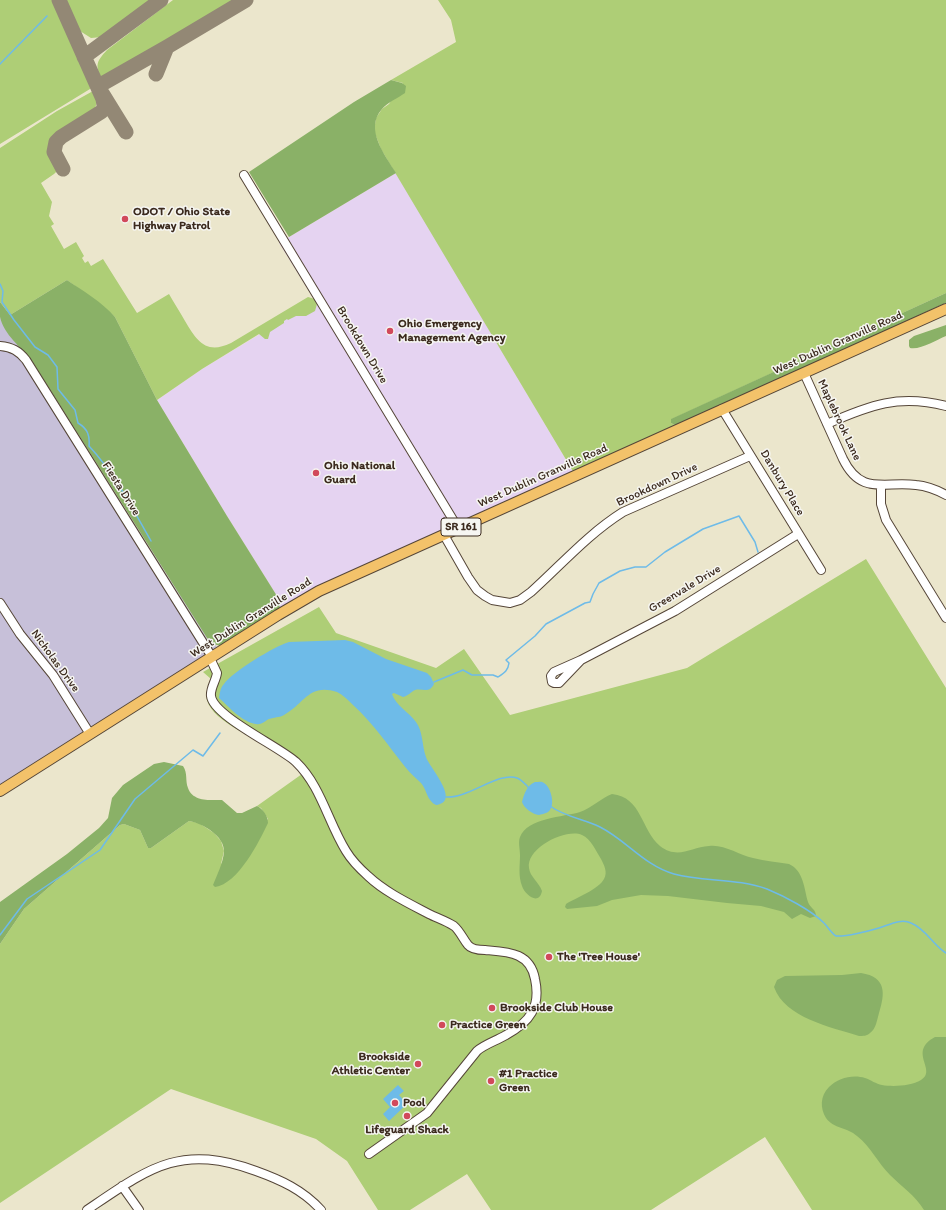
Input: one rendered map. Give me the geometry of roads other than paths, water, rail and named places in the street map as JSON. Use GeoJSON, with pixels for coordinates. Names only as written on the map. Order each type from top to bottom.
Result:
{"type":"FeatureCollection","features":[{"type":"Feature","properties":{"kind":"main road","name":"West Dublin Granville Road"},"geometry":{"type":"LineString","coordinates":[[0,791],[318,591],[946,309]]}},
{"type":"Feature","properties":{"kind":"street","name":"Brookdown Drive"},"geometry":{"type":"LineString","coordinates":[[244,175],[458,528]]}},
{"type":"Feature","properties":{"kind":"street","name":"Fiesta Drive"},"geometry":{"type":"LineString","coordinates":[[0,346],[11,347],[26,360],[211,657],[217,675],[211,692],[211,697],[214,703],[246,730],[280,749],[301,767],[319,794],[344,848],[358,867],[372,880],[388,891],[454,926],[470,947],[479,950],[516,954],[525,961],[533,973],[536,982],[537,998],[536,1007],[532,1014],[514,1030],[485,1045],[476,1052],[425,1115],[368,1154]]}},
{"type":"Feature","properties":{"kind":"street","name":"Maplebrook Lane"},"geometry":{"type":"LineString","coordinates":[[804,373],[850,472],[862,481],[870,484],[917,485],[930,488],[946,495]]}},
{"type":"Feature","properties":{"kind":"street"},"geometry":{"type":"LineString","coordinates":[[827,424],[861,409],[892,402],[920,401],[946,406]]}},
{"type":"Feature","properties":{"kind":"street","name":"Danbury Place"},"geometry":{"type":"LineString","coordinates":[[722,409],[821,570]]}},
{"type":"Feature","properties":{"kind":"street","name":"Brookdown Drive"},"geometry":{"type":"LineString","coordinates":[[444,535],[477,590],[492,600],[510,603],[520,600],[531,592],[590,536],[623,512],[750,456]]}},
{"type":"Feature","properties":{"kind":"street"},"geometry":{"type":"LineString","coordinates":[[881,485],[881,504],[886,520],[946,618]]}},
{"type":"Feature","properties":{"kind":"street","name":"Greenvale Drive"},"geometry":{"type":"LineString","coordinates":[[580,660],[670,614],[798,534]]}},
{"type":"Feature","properties":{"kind":"street","name":"Nicholas Drive"},"geometry":{"type":"LineString","coordinates":[[0,603],[20,634],[53,675],[90,734]]}},
{"type":"Feature","properties":{"kind":"street"},"geometry":{"type":"LineString","coordinates":[[87,1210],[122,1186],[146,1172],[175,1162],[197,1158],[222,1160],[238,1164],[280,1180],[304,1194],[321,1210]]}},
{"type":"Feature","properties":{"kind":"street"},"geometry":{"type":"LineString","coordinates":[[122,1186],[139,1210]]}},
{"type":"Feature","properties":{"kind":"water"},"geometry":{"type":"Polygon","coordinates":[[[345,640],[353,642],[386,659],[427,673],[431,677],[434,684],[428,690],[415,690],[403,697],[394,693],[392,694],[396,702],[413,718],[418,726],[428,762],[445,791],[446,798],[443,802],[436,805],[431,801],[421,783],[406,768],[375,728],[361,712],[337,692],[320,690],[313,692],[284,715],[258,724],[251,723],[241,717],[231,710],[219,698],[220,691],[223,686],[236,673],[254,660],[283,644],[289,642],[345,640]]]}},
{"type":"Feature","properties":{"kind":"water"},"geometry":{"type":"Polygon","coordinates":[[[535,782],[542,782],[549,788],[552,800],[549,811],[539,815],[529,810],[522,802],[528,788],[535,782]]]}},
{"type":"Feature","properties":{"kind":"water"},"geometry":{"type":"Polygon","coordinates":[[[398,1085],[404,1091],[399,1095],[407,1104],[389,1121],[383,1114],[390,1107],[383,1099],[398,1085]]]}},
{"type":"Feature","properties":{"kind":"waterway"},"geometry":{"type":"LineString","coordinates":[[0,64],[47,16]]}},
{"type":"Feature","properties":{"kind":"waterway"},"geometry":{"type":"LineString","coordinates":[[0,284],[3,291],[2,302],[35,347],[48,355],[57,367],[58,389],[75,410],[78,423],[88,433],[89,446],[115,480],[151,541]]}},
{"type":"Feature","properties":{"kind":"waterway"},"geometry":{"type":"LineString","coordinates":[[434,682],[463,670],[472,675],[493,675],[498,677],[508,668],[509,663],[506,660],[535,636],[546,624],[585,603],[590,602],[599,583],[620,571],[635,567],[646,567],[665,552],[703,529],[739,516],[755,542],[758,552]]}},
{"type":"Feature","properties":{"kind":"waterway"},"geometry":{"type":"LineString","coordinates":[[0,935],[27,899],[100,850],[135,799],[193,750],[203,756],[220,733]]}},
{"type":"Feature","properties":{"kind":"waterway"},"geometry":{"type":"LineString","coordinates":[[446,797],[464,794],[492,781],[510,777],[519,779],[529,788]]}},
{"type":"Feature","properties":{"kind":"waterway"},"geometry":{"type":"LineString","coordinates":[[550,806],[562,813],[600,827],[654,865],[674,874],[744,883],[774,892],[812,913],[819,918],[836,936],[857,934],[895,922],[903,921],[911,923],[921,929],[941,950],[946,953]]}},
{"type":"Feature","properties":{"kind":"place","name":"ODOT / Ohio State Highway Patrol"},"geometry":{"type":"Point","coordinates":[125,219]}},
{"type":"Feature","properties":{"kind":"place","name":"Ohio Emergency Management Agency"},"geometry":{"type":"Point","coordinates":[390,331]}},
{"type":"Feature","properties":{"kind":"place","name":"Ohio National Guard"},"geometry":{"type":"Point","coordinates":[316,473]}},
{"type":"Feature","properties":{"kind":"place","name":"The 'Tree House'"},"geometry":{"type":"Point","coordinates":[549,957]}},
{"type":"Feature","properties":{"kind":"place","name":"Brookside Club House"},"geometry":{"type":"Point","coordinates":[492,1008]}},
{"type":"Feature","properties":{"kind":"place","name":"Practice Green"},"geometry":{"type":"Point","coordinates":[442,1025]}},
{"type":"Feature","properties":{"kind":"place","name":"Brookside Athletic Center"},"geometry":{"type":"Point","coordinates":[418,1064]}},
{"type":"Feature","properties":{"kind":"place","name":"#1 Practice Green"},"geometry":{"type":"Point","coordinates":[491,1081]}},
{"type":"Feature","properties":{"kind":"place","name":"Pool"},"geometry":{"type":"Point","coordinates":[395,1103]}},
{"type":"Feature","properties":{"kind":"place","name":"Lifeguard Shack"},"geometry":{"type":"Point","coordinates":[407,1116]}}]}
